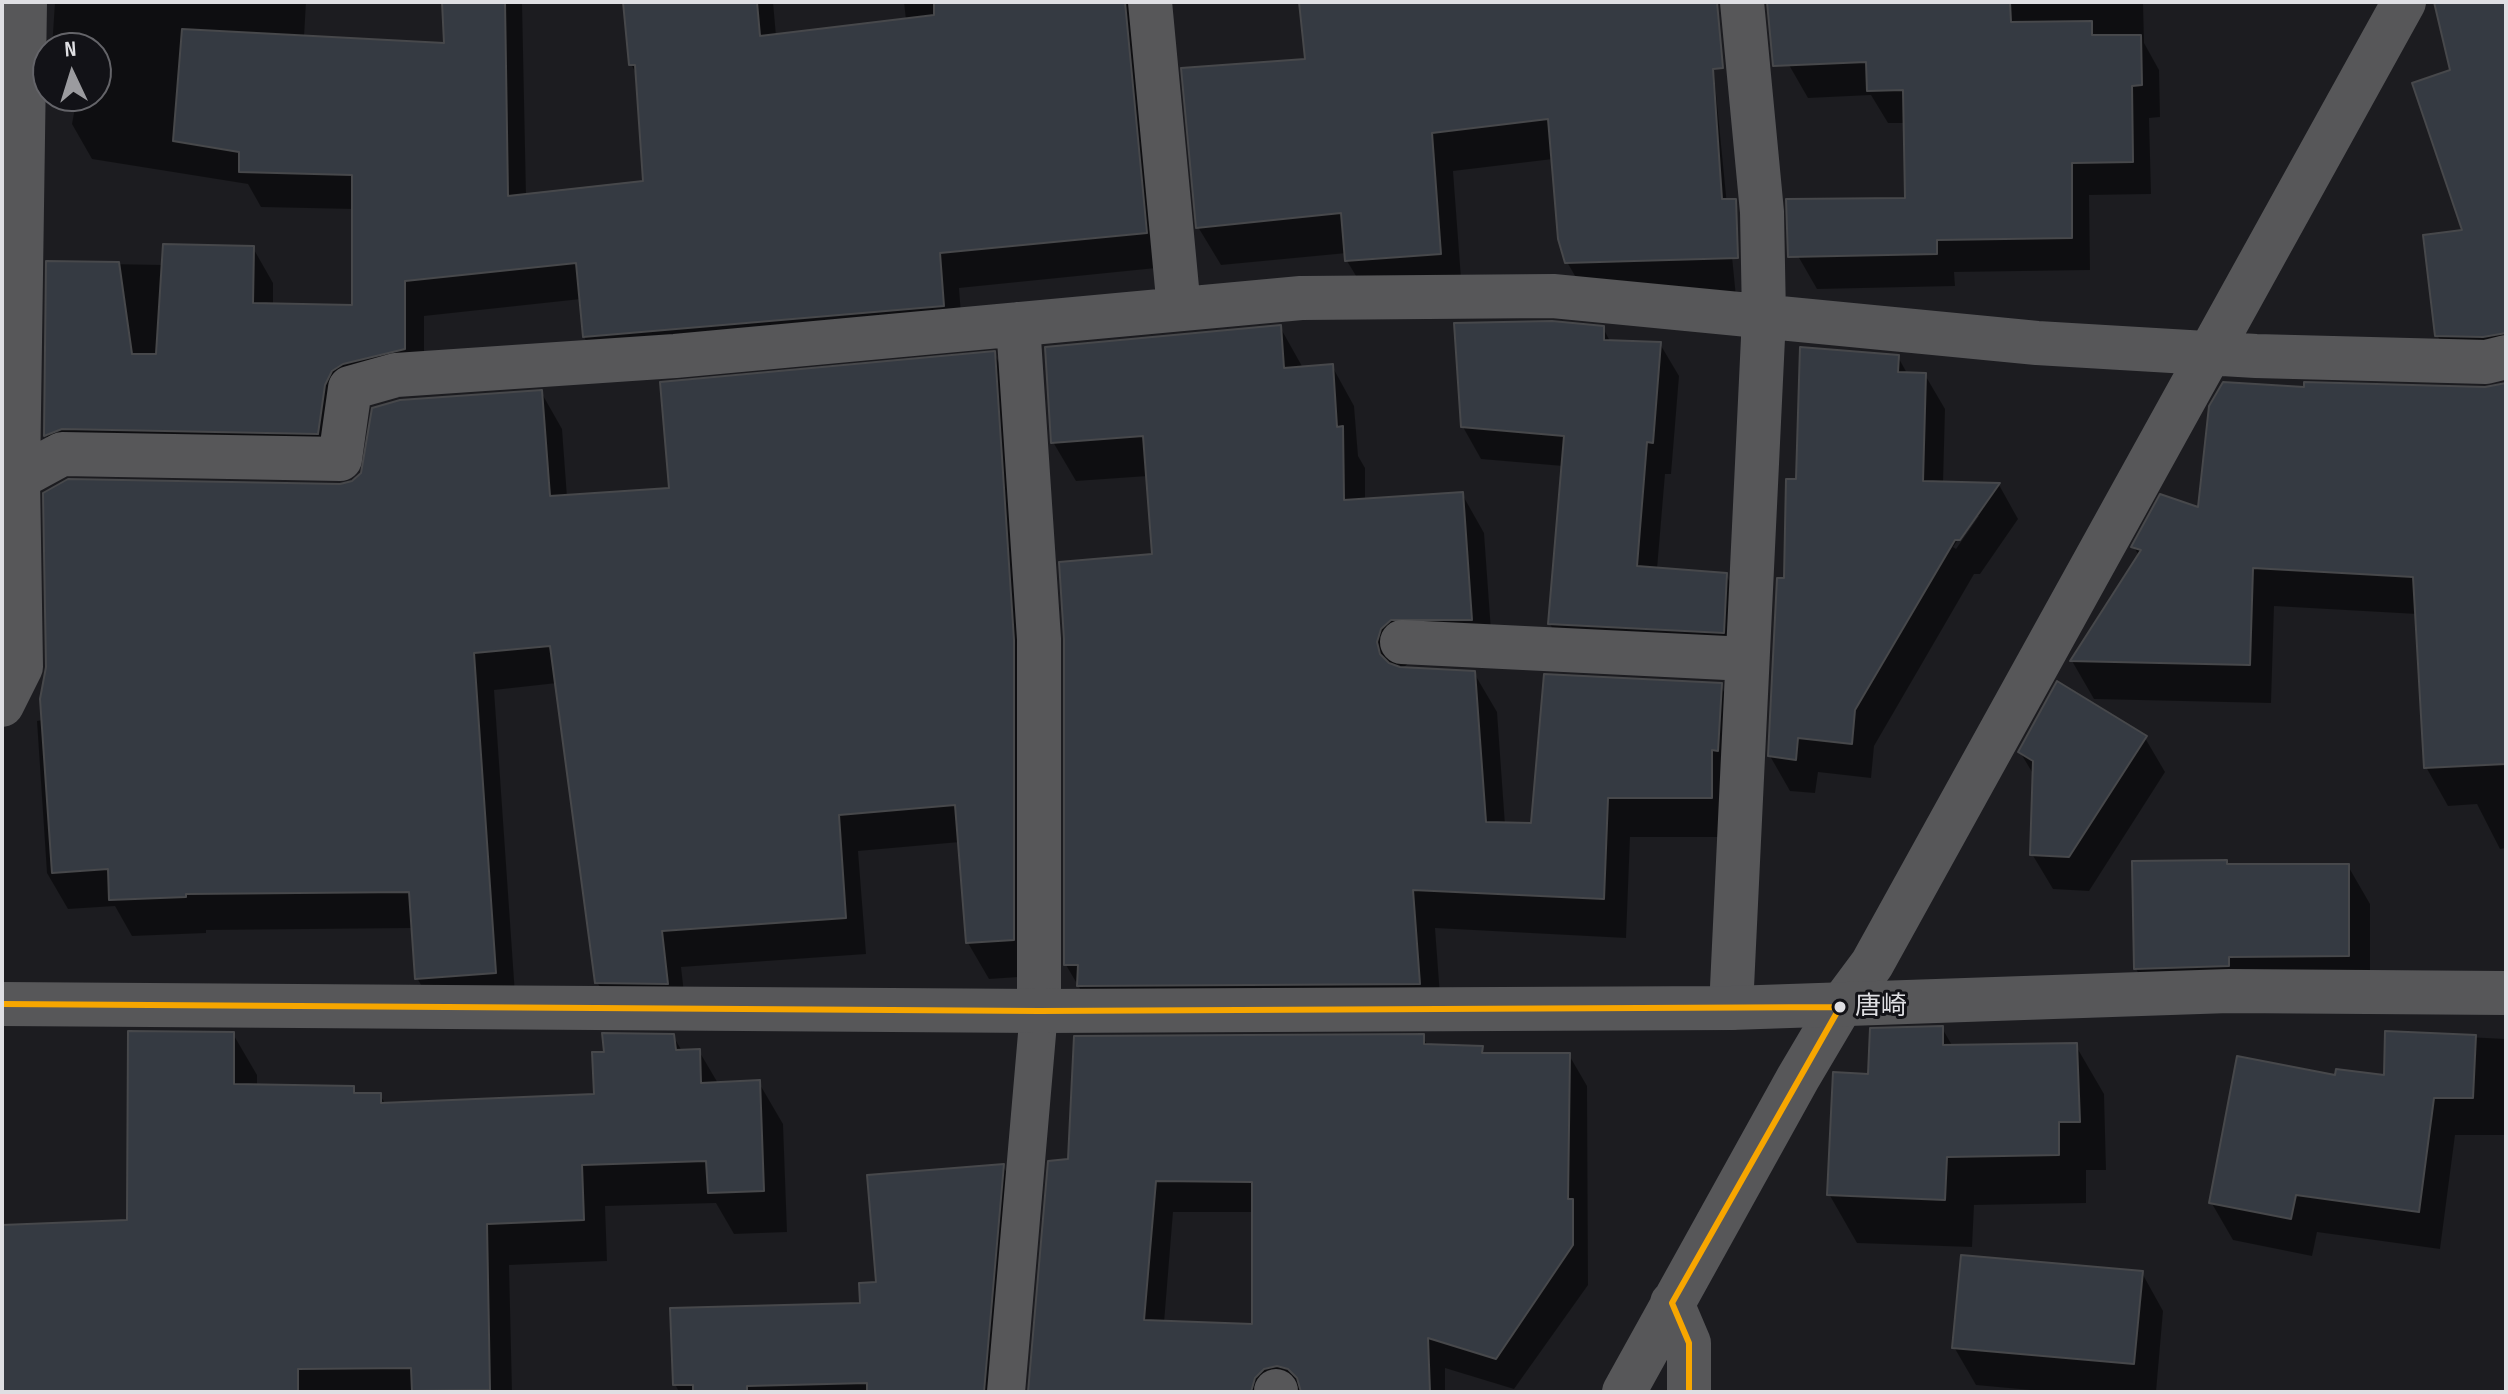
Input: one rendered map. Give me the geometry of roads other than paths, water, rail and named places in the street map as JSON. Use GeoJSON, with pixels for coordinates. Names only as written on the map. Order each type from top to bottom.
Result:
{"type":"FeatureCollection","features":[{"type":"Feature","properties":{"kind":"street"},"geometry":{"type":"LineString","coordinates":[[2,705],[21,667],[18,478],[25,2]]}},
{"type":"Feature","properties":{"kind":"street"},"geometry":{"type":"LineString","coordinates":[[1150,2],[1179,309]]}},
{"type":"Feature","properties":{"kind":"street"},"geometry":{"type":"LineString","coordinates":[[1731,1008],[1764,317],[1762,212],[1742,2]]}},
{"type":"Feature","properties":{"kind":"street"},"geometry":{"type":"LineString","coordinates":[[1624,1392],[1840,1007],[1872,964],[2404,2]]}},
{"type":"Feature","properties":{"kind":"street"},"geometry":{"type":"LineString","coordinates":[[18,478],[62,454],[340,459],[350,388],[396,375],[675,356],[1301,298],[1553,296],[2037,343],[2209,354],[2486,362],[2506,357]]}},
{"type":"Feature","properties":{"kind":"street"},"geometry":{"type":"LineString","coordinates":[[1018,324],[1039,639],[1039,1011]]}},
{"type":"Feature","properties":{"kind":"street"},"geometry":{"type":"LineString","coordinates":[[1402,642],[1747,659]]}},
{"type":"Feature","properties":{"kind":"street"},"geometry":{"type":"LineString","coordinates":[[2,1004],[1039,1011],[1731,1008],[1840,1007],[2229,991],[2506,993]]}},
{"type":"Feature","properties":{"kind":"street"},"geometry":{"type":"LineString","coordinates":[[1672,1303],[1689,1343],[1689,1392]]}},
{"type":"Feature","properties":{"kind":"lane"},"geometry":{"type":"LineString","coordinates":[[1006,1392],[1039,1011]]}},
{"type":"Feature","properties":{"kind":"place","name":"唐崎"},"geometry":{"type":"Point","coordinates":[1840,1007]}}]}
